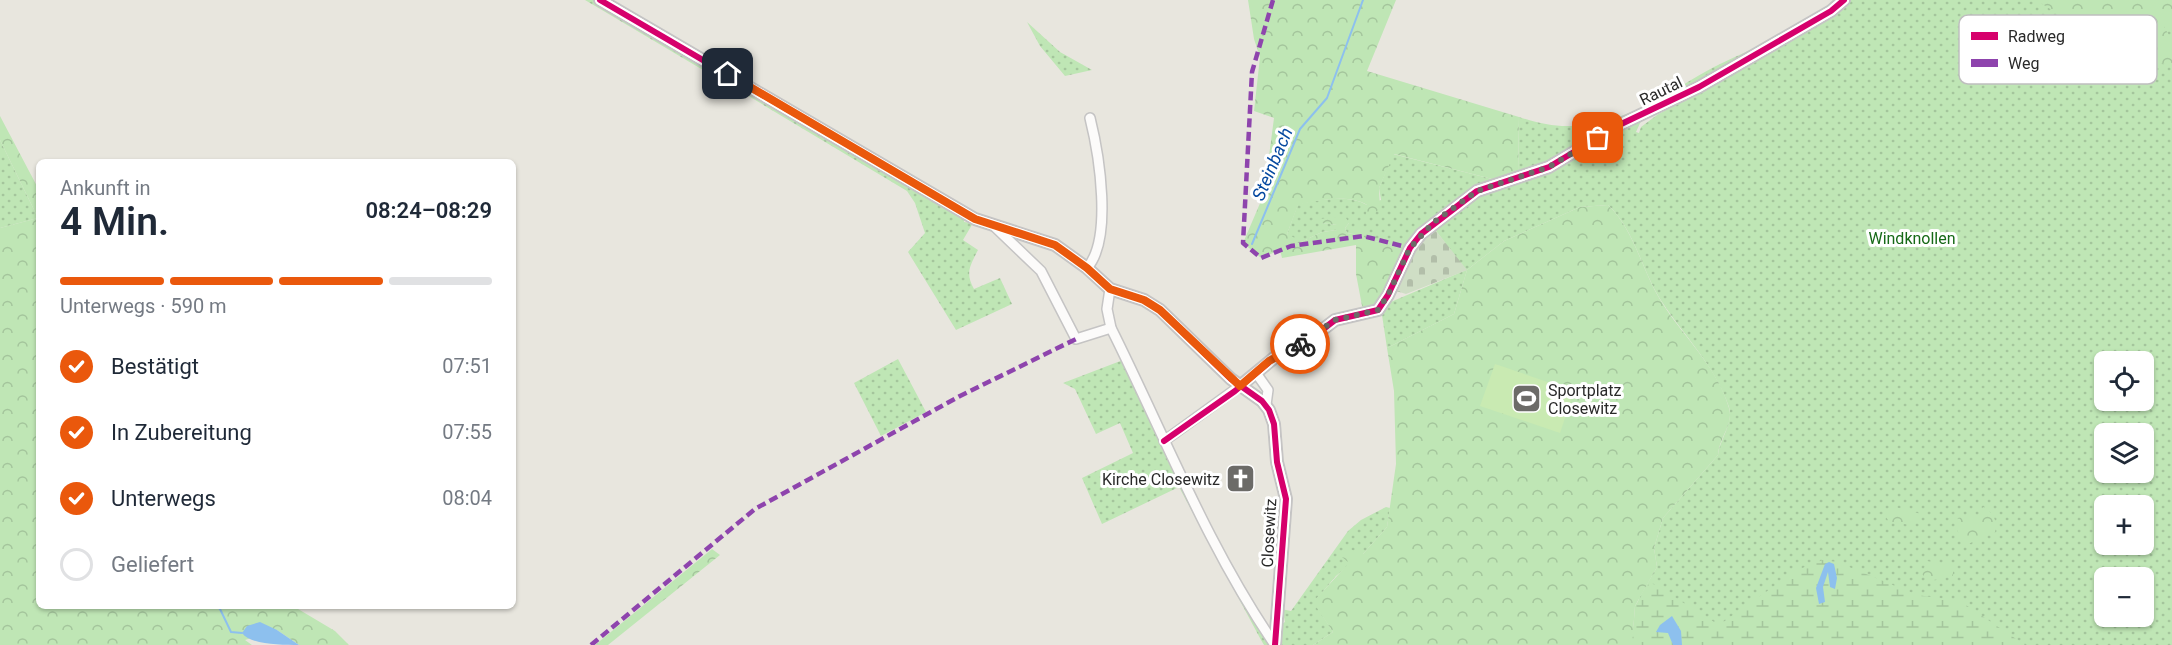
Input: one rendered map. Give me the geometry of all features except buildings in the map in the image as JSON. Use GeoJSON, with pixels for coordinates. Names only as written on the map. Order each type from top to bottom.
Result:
{"type":"FeatureCollection","features":[{"type":"Feature","properties":{"kind":"street"},"geometry":{"type":"LineString","coordinates":[[600,0],[972,217],[995,227],[1055,245],[1087,268],[1110,289],[1144,300],[1160,310],[1240,386],[1266,405]]}},
{"type":"Feature","properties":{"kind":"street","name":"Rautal"},"geometry":{"type":"LineString","coordinates":[[1240,386],[1280,353],[1308,340],[1335,320],[1378,310],[1388,295],[1410,248],[1420,234],[1477,191],[1549,167],[1617,126],[1699,87],[1823,16],[1844,0]]}},
{"type":"Feature","properties":{"kind":"street"},"geometry":{"type":"LineString","coordinates":[[1087,268],[1100,242],[1103,216],[1090,118]]}},
{"type":"Feature","properties":{"kind":"street"},"geometry":{"type":"LineString","coordinates":[[995,227],[1041,271],[1076,339],[1111,328]]}},
{"type":"Feature","properties":{"kind":"street"},"geometry":{"type":"LineString","coordinates":[[1110,289],[1107,309],[1111,328],[1164,441],[1225,561],[1275,645]]}},
{"type":"Feature","properties":{"kind":"street","name":"Closewitz"},"geometry":{"type":"LineString","coordinates":[[1256,373],[1268,390],[1266,405],[1274,424],[1286,510],[1275,645]]}},
{"type":"Feature","properties":{"kind":"street"},"geometry":{"type":"LineString","coordinates":[[1164,441],[1240,386]]}},
{"type":"Feature","properties":{"kind":"green space"},"geometry":{"type":"Polygon","coordinates":[[[585,0],[593,0],[705,64],[703,70],[585,0]]]}},
{"type":"Feature","properties":{"kind":"green space"},"geometry":{"type":"Polygon","coordinates":[[[1248,0],[1396,0],[1367,71],[1519,117],[1518,175],[1496,180],[1394,154],[1379,188],[1380,208],[1371,217],[1366,215],[1367,205],[1351,200],[1324,200],[1298,205],[1287,234],[1295,238],[1297,244],[1322,232],[1337,230],[1337,225],[1321,223],[1321,219],[1332,217],[1346,218],[1349,223],[1345,228],[1347,233],[1353,234],[1355,226],[1361,226],[1361,235],[1365,238],[1403,249],[1377,305],[1363,311],[1356,274],[1356,245],[1282,258],[1280,250],[1261,258],[1243,243],[1264,194],[1274,118],[1254,111],[1260,57],[1254,39],[1248,0]]]}},
{"type":"Feature","properties":{"kind":"green space"},"geometry":{"type":"Polygon","coordinates":[[[1833,0],[1839,0],[1822,10],[1833,0]]]}},
{"type":"Feature","properties":{"kind":"green space","name":"Windknollen"},"geometry":{"type":"Polygon","coordinates":[[[1850,0],[2172,0],[2172,645],[1630,645],[1639,598],[1657,567],[1654,548],[1663,518],[1718,455],[1730,413],[1716,378],[1662,302],[1632,239],[1617,215],[1608,205],[1580,207],[1504,241],[1467,270],[1454,314],[1387,348],[1382,315],[1386,304],[1466,270],[1433,227],[1464,203],[1641,121],[1636,132],[1639,133],[1641,127],[1657,115],[1818,25],[1850,0]]]}},
{"type":"Feature","properties":{"kind":"green space"},"geometry":{"type":"Polygon","coordinates":[[[2036,0],[2172,0],[2172,24],[2164,27],[2172,40],[2172,66],[2157,62],[2157,15],[2060,15],[2036,0]]]}},
{"type":"Feature","properties":{"kind":"green space"},"geometry":{"type":"Polygon","coordinates":[[[1822,10],[1810,19],[1774,39],[1822,10]]]}},
{"type":"Feature","properties":{"kind":"green space"},"geometry":{"type":"Polygon","coordinates":[[[1027,22],[1060,52],[1092,70],[1065,76],[1040,46],[1027,22]]]}},
{"type":"Feature","properties":{"kind":"green space"},"geometry":{"type":"Polygon","coordinates":[[[1774,39],[1697,84],[1547,165],[1518,175],[1519,117],[1538,123],[1566,126],[1585,125],[1611,119],[1657,100],[1714,67],[1774,39]]]}},
{"type":"Feature","properties":{"kind":"green space"},"geometry":{"type":"Polygon","coordinates":[[[714,69],[965,217],[964,222],[973,223],[963,240],[978,250],[969,274],[971,283],[974,289],[1000,278],[1012,304],[956,330],[908,252],[925,233],[915,203],[907,191],[710,73],[714,69]]]}},
{"type":"Feature","properties":{"kind":"green space"},"geometry":{"type":"Polygon","coordinates":[[[0,116],[36,184],[36,214],[0,140],[0,116]]]}},
{"type":"Feature","properties":{"kind":"green space"},"geometry":{"type":"Polygon","coordinates":[[[0,140],[36,214],[36,219],[0,228],[0,140]]]}},
{"type":"Feature","properties":{"kind":"green space"},"geometry":{"type":"Polygon","coordinates":[[[1393,154],[1496,180],[1418,231],[1403,249],[1365,238],[1361,235],[1361,227],[1353,234],[1347,233],[1345,228],[1349,223],[1322,223],[1337,225],[1337,230],[1322,232],[1297,244],[1287,234],[1298,204],[1343,199],[1367,205],[1381,200],[1379,188],[1393,154]]]}},
{"type":"Feature","properties":{"kind":"green space"},"geometry":{"type":"Polygon","coordinates":[[[1608,205],[1625,226],[1661,301],[1708,365],[1724,393],[1730,414],[1718,455],[1663,518],[1654,548],[1657,567],[1635,606],[1632,645],[1313,645],[1333,632],[1313,602],[1349,563],[1342,557],[1349,549],[1363,554],[1387,527],[1396,464],[1394,391],[1387,348],[1454,314],[1467,270],[1504,241],[1580,207],[1608,205]]]}},
{"type":"Feature","properties":{"kind":"green space"},"geometry":{"type":"Polygon","coordinates":[[[36,219],[36,609],[298,609],[335,631],[349,645],[299,645],[277,630],[245,640],[252,645],[0,645],[0,228],[36,219]]]}},
{"type":"Feature","properties":{"kind":"green space"},"geometry":{"type":"Polygon","coordinates":[[[1433,227],[1467,270],[1406,294],[1396,291],[1414,249],[1433,227]]]}},
{"type":"Feature","properties":{"kind":"green space"},"geometry":{"type":"Polygon","coordinates":[[[898,359],[926,412],[881,436],[854,383],[898,359]]]}},
{"type":"Feature","properties":{"kind":"green space"},"geometry":{"type":"Polygon","coordinates":[[[1123,360],[1270,645],[1264,645],[1261,640],[1179,487],[1102,524],[1082,478],[1133,453],[1120,423],[1096,434],[1075,389],[1063,383],[1123,360]]]}},
{"type":"Feature","properties":{"kind":"green space","name":"Sportplatz Closewitz"},"geometry":{"type":"Polygon","coordinates":[[[1495,364],[1574,391],[1560,433],[1480,406],[1495,364]]]}},
{"type":"Feature","properties":{"kind":"green space"},"geometry":{"type":"Polygon","coordinates":[[[1891,506],[1921,514],[1921,521],[1912,525],[1889,522],[1885,515],[1891,506]]]}},
{"type":"Feature","properties":{"kind":"green space"},"geometry":{"type":"Polygon","coordinates":[[[1386,507],[1390,508],[1387,527],[1363,554],[1336,576],[1314,602],[1333,632],[1313,645],[1282,645],[1279,640],[1280,625],[1285,622],[1284,617],[1280,617],[1281,609],[1291,611],[1348,531],[1361,520],[1386,507]]]}},
{"type":"Feature","properties":{"kind":"green space"},"geometry":{"type":"Polygon","coordinates":[[[1983,507],[1994,517],[1995,532],[1968,544],[1958,532],[1956,520],[1964,515],[1978,517],[1983,507]]]}},
{"type":"Feature","properties":{"kind":"green space"},"geometry":{"type":"Polygon","coordinates":[[[712,549],[720,555],[608,645],[595,645],[712,549]]]}},
{"type":"Feature","properties":{"kind":"green space"},"geometry":{"type":"Polygon","coordinates":[[[1823,560],[1837,562],[1917,595],[1960,601],[2025,645],[1632,645],[1635,606],[1650,582],[1719,625],[1797,570],[1823,560]]]}},
{"type":"Feature","properties":{"kind":"green space"},"geometry":{"type":"Polygon","coordinates":[[[1927,561],[1953,566],[1953,576],[1929,581],[1922,574],[1927,561]]]}},
{"type":"Feature","properties":{"kind":"water"},"geometry":{"type":"Polygon","coordinates":[[[1829,562],[1834,564],[1837,578],[1835,589],[1830,587],[1828,572],[1823,587],[1825,602],[1819,604],[1816,588],[1825,564],[1829,562]]]}},
{"type":"Feature","properties":{"kind":"water"},"geometry":{"type":"Polygon","coordinates":[[[1672,616],[1681,631],[1682,645],[1673,645],[1668,633],[1656,632],[1660,625],[1672,616]]]}},
{"type":"Feature","properties":{"kind":"water"},"geometry":{"type":"Polygon","coordinates":[[[260,622],[299,645],[259,642],[242,633],[247,626],[260,622]]]}},
{"type":"Feature","properties":{"kind":"waterway","name":"Steinbach"},"geometry":{"type":"LineString","coordinates":[[1252,244],[1300,129],[1327,98],[1363,0]]}},
{"type":"Feature","properties":{"kind":"waterway"},"geometry":{"type":"LineString","coordinates":[[220,609],[231,632],[242,633]]}},
{"type":"Feature","properties":{"kind":"marked path"},"geometry":{"type":"LineString","coordinates":[[1273,0],[1252,72],[1243,243],[1261,258],[1291,246],[1363,236],[1410,248]]}},
{"type":"Feature","properties":{"kind":"marked path"},"geometry":{"type":"LineString","coordinates":[[591,645],[755,509],[960,396],[1076,339]]}},
{"type":"Feature","properties":{"kind":"cycle path"},"geometry":{"type":"LineString","coordinates":[[600,0],[975,219],[1055,245],[1087,268],[1110,289],[1144,300],[1160,310],[1231,379],[1262,401],[1269,410],[1274,424],[1277,462],[1286,499],[1275,645]]}},
{"type":"Feature","properties":{"kind":"cycle path"},"geometry":{"type":"LineString","coordinates":[[1164,441],[1235,391],[1280,353],[1309,340],[1335,320],[1378,310],[1388,295],[1410,248],[1421,234],[1477,191],[1549,167],[1617,126],[1699,87],[1831,11],[1844,0]]}},
{"type":"Feature","properties":{"kind":"way so far"},"geometry":{"type":"LineString","coordinates":[[1300,344],[1335,320],[1378,310],[1388,295],[1410,248],[1420,234],[1462,201],[1486,187],[1549,167],[1598,138]]}},
{"type":"Feature","properties":{"kind":"place","name":"Sportplatz Closewitz"},"geometry":{"type":"Point","coordinates":[1527,399]}},
{"type":"Feature","properties":{"kind":"place","name":"Kirche Closewitz"},"geometry":{"type":"Point","coordinates":[1241,479]}},
{"type":"Feature","properties":{"kind":"route"},"geometry":{"type":"LineString","coordinates":[[728,74],[975,219],[1055,245],[1087,268],[1110,289],[1144,300],[1160,310],[1240,386],[1280,353],[1300,344]]}}]}
